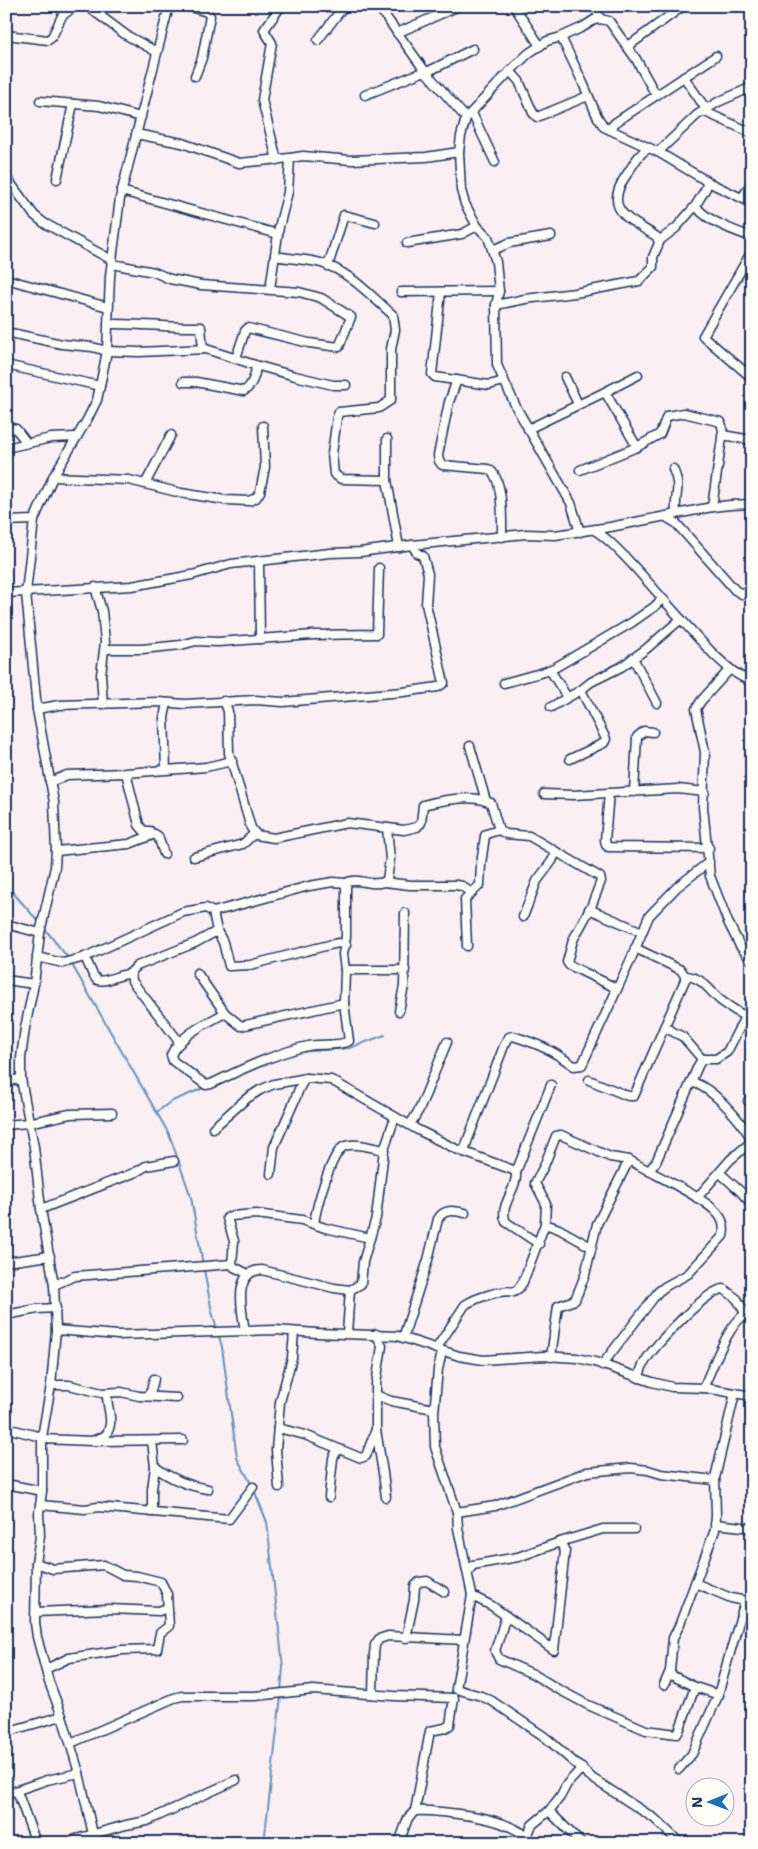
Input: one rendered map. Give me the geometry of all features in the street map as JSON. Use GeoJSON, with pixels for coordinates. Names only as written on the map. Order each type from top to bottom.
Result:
{"type":"FeatureCollection","features":[{"type":"Feature","properties":{"kind":"street"},"geometry":{"type":"LineString","coordinates":[[6,35],[48,40],[52,38],[62,16],[75,6]]}},
{"type":"Feature","properties":{"kind":"street"},"geometry":{"type":"LineString","coordinates":[[87,6],[126,35],[157,52]]}},
{"type":"Feature","properties":{"kind":"street"},"geometry":{"type":"LineString","coordinates":[[94,1839],[80,1773],[37,1638],[36,1563],[40,1536],[42,1438],[51,1385],[56,1308],[34,1147],[21,1079],[21,1058],[34,984],[40,933],[55,867],[56,851],[54,802],[37,709],[26,592],[34,520],[53,477],[97,400],[108,351],[108,307],[121,191],[169,6]]}},
{"type":"Feature","properties":{"kind":"street"},"geometry":{"type":"LineString","coordinates":[[187,6],[207,12],[210,16],[202,58],[195,76]]}},
{"type":"Feature","properties":{"kind":"street"},"geometry":{"type":"LineString","coordinates":[[277,160],[262,100],[272,42],[264,30],[281,6]]}},
{"type":"Feature","properties":{"kind":"street"},"geometry":{"type":"LineString","coordinates":[[318,40],[344,6]]}},
{"type":"Feature","properties":{"kind":"street"},"geometry":{"type":"LineString","coordinates":[[378,6],[426,72],[469,115],[495,162]]}},
{"type":"Feature","properties":{"kind":"street"},"geometry":{"type":"LineString","coordinates":[[397,33],[459,6]]}},
{"type":"Feature","properties":{"kind":"street"},"geometry":{"type":"LineString","coordinates":[[514,6],[540,46]]}},
{"type":"Feature","properties":{"kind":"street"},"geometry":{"type":"LineString","coordinates":[[595,6],[600,18]]}},
{"type":"Feature","properties":{"kind":"street"},"geometry":{"type":"LineString","coordinates":[[627,46],[673,9],[682,6]]}},
{"type":"Feature","properties":{"kind":"street"},"geometry":{"type":"LineString","coordinates":[[580,532],[571,503],[516,408],[497,365],[496,305],[499,291],[497,268],[488,237],[477,226],[465,204],[461,190],[459,152],[461,136],[469,115],[510,70],[529,53],[547,41],[560,37],[600,18],[609,22],[627,46],[656,95]]}},
{"type":"Feature","properties":{"kind":"street"},"geometry":{"type":"LineString","coordinates":[[560,37],[600,122],[644,148],[658,152],[707,181],[752,203]]}},
{"type":"Feature","properties":{"kind":"street"},"geometry":{"type":"LineString","coordinates":[[365,96],[426,72],[473,48]]}},
{"type":"Feature","properties":{"kind":"street"},"geometry":{"type":"LineString","coordinates":[[609,129],[616,122],[716,56]]}},
{"type":"Feature","properties":{"kind":"street"},"geometry":{"type":"LineString","coordinates":[[510,70],[521,85],[533,113],[537,117],[588,96]]}},
{"type":"Feature","properties":{"kind":"street"},"geometry":{"type":"LineString","coordinates":[[684,77],[705,110],[752,133]]}},
{"type":"Feature","properties":{"kind":"street"},"geometry":{"type":"LineString","coordinates":[[658,152],[705,110],[752,87]]}},
{"type":"Feature","properties":{"kind":"street"},"geometry":{"type":"LineString","coordinates":[[40,101],[99,106],[141,117]]}},
{"type":"Feature","properties":{"kind":"street"},"geometry":{"type":"LineString","coordinates":[[57,179],[73,104]]}},
{"type":"Feature","properties":{"kind":"street"},"geometry":{"type":"LineString","coordinates":[[136,134],[182,143],[239,163],[308,156],[352,160],[426,157],[459,152]]}},
{"type":"Feature","properties":{"kind":"street"},"geometry":{"type":"LineString","coordinates":[[496,305],[639,281],[653,267],[653,257],[658,247],[657,237],[629,220],[616,203],[616,192],[621,182],[644,148]]}},
{"type":"Feature","properties":{"kind":"street"},"geometry":{"type":"LineString","coordinates":[[270,289],[278,234],[288,192],[290,158]]}},
{"type":"Feature","properties":{"kind":"street"},"geometry":{"type":"LineString","coordinates":[[6,178],[34,215],[44,223],[112,262],[154,272],[170,279],[202,285],[299,292],[321,298],[348,313],[352,319],[342,344],[335,348],[248,328],[236,358]]}},
{"type":"Feature","properties":{"kind":"street"},"geometry":{"type":"LineString","coordinates":[[658,241],[676,228],[696,205],[706,188],[707,181]]}},
{"type":"Feature","properties":{"kind":"street"},"geometry":{"type":"LineString","coordinates":[[742,198],[752,182]]}},
{"type":"Feature","properties":{"kind":"street"},"geometry":{"type":"LineString","coordinates":[[121,191],[278,234]]}},
{"type":"Feature","properties":{"kind":"street"},"geometry":{"type":"LineString","coordinates":[[696,205],[704,215],[752,237]]}},
{"type":"Feature","properties":{"kind":"street"},"geometry":{"type":"LineString","coordinates":[[328,266],[344,215],[375,223]]}},
{"type":"Feature","properties":{"kind":"street"},"geometry":{"type":"LineString","coordinates":[[407,243],[462,234],[477,226]]}},
{"type":"Feature","properties":{"kind":"street"},"geometry":{"type":"LineString","coordinates":[[493,250],[509,244],[551,236]]}},
{"type":"Feature","properties":{"kind":"street"},"geometry":{"type":"LineString","coordinates":[[752,251],[703,336],[752,378]]}},
{"type":"Feature","properties":{"kind":"street"},"geometry":{"type":"LineString","coordinates":[[275,256],[328,266],[346,275],[393,315],[395,330],[390,359],[391,400],[379,408],[344,411],[338,414],[332,454],[334,474],[341,479],[387,480]]}},
{"type":"Feature","properties":{"kind":"street"},"geometry":{"type":"LineString","coordinates":[[6,279],[108,307]]}},
{"type":"Feature","properties":{"kind":"street"},"geometry":{"type":"LineString","coordinates":[[402,292],[499,291]]}},
{"type":"Feature","properties":{"kind":"street"},"geometry":{"type":"LineString","coordinates":[[441,292],[431,372],[435,377],[489,385],[504,380]]}},
{"type":"Feature","properties":{"kind":"street"},"geometry":{"type":"LineString","coordinates":[[108,324],[132,323],[201,327],[203,348]]}},
{"type":"Feature","properties":{"kind":"street"},"geometry":{"type":"LineString","coordinates":[[6,332],[55,343],[92,347],[108,351],[139,352],[203,348],[214,350],[255,365],[333,385],[346,385]]}},
{"type":"Feature","properties":{"kind":"street"},"geometry":{"type":"LineString","coordinates":[[6,365],[100,386]]}},
{"type":"Feature","properties":{"kind":"street"},"geometry":{"type":"LineString","coordinates":[[183,382],[208,384],[244,391],[255,374],[255,365]]}},
{"type":"Feature","properties":{"kind":"street"},"geometry":{"type":"LineString","coordinates":[[528,429],[638,375]]}},
{"type":"Feature","properties":{"kind":"street"},"geometry":{"type":"LineString","coordinates":[[564,377],[578,404]]}},
{"type":"Feature","properties":{"kind":"street"},"geometry":{"type":"LineString","coordinates":[[458,380],[449,402],[438,455],[439,461],[442,465],[493,471],[498,481],[501,498],[502,537]]}},
{"type":"Feature","properties":{"kind":"street"},"geometry":{"type":"LineString","coordinates":[[605,392],[637,447]]}},
{"type":"Feature","properties":{"kind":"street"},"geometry":{"type":"LineString","coordinates":[[580,470],[637,447],[660,434],[667,416],[684,413],[721,422],[723,431],[720,465],[714,484],[712,508]]}},
{"type":"Feature","properties":{"kind":"street"},"geometry":{"type":"LineString","coordinates":[[53,477],[129,480],[168,491],[226,500],[246,501],[256,498],[260,492],[264,467],[264,426]]}},
{"type":"Feature","properties":{"kind":"street"},"geometry":{"type":"LineString","coordinates":[[6,428],[16,429],[27,443]]}},
{"type":"Feature","properties":{"kind":"street"},"geometry":{"type":"LineString","coordinates":[[144,484],[171,435]]}},
{"type":"Feature","properties":{"kind":"street"},"geometry":{"type":"LineString","coordinates":[[722,435],[752,440]]}},
{"type":"Feature","properties":{"kind":"street"},"geometry":{"type":"LineString","coordinates":[[6,448],[51,438],[77,437]]}},
{"type":"Feature","properties":{"kind":"street"},"geometry":{"type":"LineString","coordinates":[[388,439],[387,480],[399,547]]}},
{"type":"Feature","properties":{"kind":"street"},"geometry":{"type":"LineString","coordinates":[[673,469],[678,486],[675,506],[676,514]]}},
{"type":"Feature","properties":{"kind":"street"},"geometry":{"type":"LineString","coordinates":[[6,593],[132,586],[192,575],[231,564],[526,534],[555,536],[610,528],[730,505],[752,504]]}},
{"type":"Feature","properties":{"kind":"street"},"geometry":{"type":"LineString","coordinates":[[666,517],[676,523],[735,590],[742,594],[752,586]]}},
{"type":"Feature","properties":{"kind":"street"},"geometry":{"type":"LineString","coordinates":[[6,521],[34,520]]}},
{"type":"Feature","properties":{"kind":"street"},"geometry":{"type":"LineString","coordinates":[[605,536],[610,528]]}},
{"type":"Feature","properties":{"kind":"street"},"geometry":{"type":"LineString","coordinates":[[594,530],[605,536],[662,599],[730,669],[749,680],[752,669]]}},
{"type":"Feature","properties":{"kind":"street"},"geometry":{"type":"LineString","coordinates":[[37,709],[103,704],[185,704],[255,700],[269,703],[403,692],[438,687],[444,683],[426,604],[428,574],[426,563],[423,556],[417,553],[412,545]]}},
{"type":"Feature","properties":{"kind":"street"},"geometry":{"type":"LineString","coordinates":[[259,561],[260,639]]}},
{"type":"Feature","properties":{"kind":"street"},"geometry":{"type":"LineString","coordinates":[[105,649],[142,649],[181,645],[196,641],[218,642],[313,634],[377,634],[379,568]]}},
{"type":"Feature","properties":{"kind":"street"},"geometry":{"type":"LineString","coordinates":[[95,587],[102,611],[105,649],[101,675],[103,704]]}},
{"type":"Feature","properties":{"kind":"street"},"geometry":{"type":"LineString","coordinates":[[504,683],[550,670],[631,623],[662,599]]}},
{"type":"Feature","properties":{"kind":"street"},"geometry":{"type":"LineString","coordinates":[[551,707],[581,690],[590,682],[621,667],[681,619]]}},
{"type":"Feature","properties":{"kind":"street"},"geometry":{"type":"LineString","coordinates":[[633,658],[657,703]]}},
{"type":"Feature","properties":{"kind":"street"},"geometry":{"type":"LineString","coordinates":[[730,669],[701,701],[696,710],[705,752],[704,816],[709,848],[710,876],[728,922],[740,946],[752,961]]}},
{"type":"Feature","properties":{"kind":"street"},"geometry":{"type":"LineString","coordinates":[[550,670],[567,697]]}},
{"type":"Feature","properties":{"kind":"street"},"geometry":{"type":"LineString","coordinates":[[570,760],[604,743],[606,739],[581,690]]}},
{"type":"Feature","properties":{"kind":"street"},"geometry":{"type":"LineString","coordinates":[[224,701],[228,711],[229,753],[254,833],[274,838],[347,823],[404,830],[417,827],[421,823],[423,805],[450,799],[486,800],[491,803],[499,830],[506,834],[529,836],[600,877],[601,881],[590,908],[573,940],[567,962],[569,965],[616,988]]}},
{"type":"Feature","properties":{"kind":"street"},"geometry":{"type":"LineString","coordinates":[[166,769],[164,718],[167,703]]}},
{"type":"Feature","properties":{"kind":"street"},"geometry":{"type":"LineString","coordinates":[[634,792],[636,737],[644,731],[653,732]]}},
{"type":"Feature","properties":{"kind":"street"},"geometry":{"type":"LineString","coordinates":[[470,746],[486,800]]}},
{"type":"Feature","properties":{"kind":"street"},"geometry":{"type":"LineString","coordinates":[[50,782],[67,775],[206,767],[232,760]]}},
{"type":"Feature","properties":{"kind":"street"},"geometry":{"type":"LineString","coordinates":[[126,773],[139,825],[144,831],[150,831],[151,835]]}},
{"type":"Feature","properties":{"kind":"street"},"geometry":{"type":"LineString","coordinates":[[544,794],[574,795],[678,789],[704,792]]}},
{"type":"Feature","properties":{"kind":"street"},"geometry":{"type":"LineString","coordinates":[[609,793],[605,840],[607,846],[709,848]]}},
{"type":"Feature","properties":{"kind":"street"},"geometry":{"type":"LineString","coordinates":[[384,882],[388,877],[387,871],[390,859],[387,828]]}},
{"type":"Feature","properties":{"kind":"street"},"geometry":{"type":"LineString","coordinates":[[467,946],[464,903],[466,896],[480,886],[485,836],[499,830]]}},
{"type":"Feature","properties":{"kind":"street"},"geometry":{"type":"LineString","coordinates":[[194,857],[243,844],[254,833]]}},
{"type":"Feature","properties":{"kind":"street"},"geometry":{"type":"LineString","coordinates":[[56,851],[129,844],[157,834],[164,854]]}},
{"type":"Feature","properties":{"kind":"street"},"geometry":{"type":"LineString","coordinates":[[523,917],[537,881],[552,861],[556,852]]}},
{"type":"Feature","properties":{"kind":"street"},"geometry":{"type":"LineString","coordinates":[[464,1152],[506,1043],[513,1036],[537,1044],[560,1055],[574,1066],[579,1066],[587,1057],[649,916],[677,888],[709,862]]}},
{"type":"Feature","properties":{"kind":"street"},"geometry":{"type":"LineString","coordinates":[[37,957],[65,962],[86,957],[183,912],[206,908],[213,912],[309,886],[333,882],[456,885],[462,886],[471,893]]}},
{"type":"Feature","properties":{"kind":"street"},"geometry":{"type":"LineString","coordinates":[[225,1013],[201,1027],[172,1053],[173,1061],[204,1084],[211,1084],[279,1055],[308,1045],[347,1042],[350,1038],[344,1003],[345,970],[343,954],[346,945],[346,883]]}},
{"type":"Feature","properties":{"kind":"street"},"geometry":{"type":"LineString","coordinates":[[590,908],[642,932]]}},
{"type":"Feature","properties":{"kind":"street"},"geometry":{"type":"LineString","coordinates":[[213,912],[217,931],[223,942],[227,963],[233,967],[250,965],[339,943],[346,945]]}},
{"type":"Feature","properties":{"kind":"street"},"geometry":{"type":"LineString","coordinates":[[399,1011],[403,996],[405,970],[405,912]]}},
{"type":"Feature","properties":{"kind":"street"},"geometry":{"type":"LineString","coordinates":[[6,924],[40,933]]}},
{"type":"Feature","properties":{"kind":"street"},"geometry":{"type":"LineString","coordinates":[[180,1044],[140,993],[131,979],[131,974],[137,966],[195,943],[217,931]]}},
{"type":"Feature","properties":{"kind":"street"},"geometry":{"type":"LineString","coordinates":[[635,948],[681,970],[685,976]]}},
{"type":"Feature","properties":{"kind":"street"},"geometry":{"type":"LineString","coordinates":[[86,957],[97,980],[104,981],[123,974],[131,974]]}},
{"type":"Feature","properties":{"kind":"street"},"geometry":{"type":"LineString","coordinates":[[345,970],[405,970]]}},
{"type":"Feature","properties":{"kind":"street"},"geometry":{"type":"LineString","coordinates":[[198,973],[225,1013],[241,1026],[344,1003]]}},
{"type":"Feature","properties":{"kind":"street"},"geometry":{"type":"LineString","coordinates":[[685,976],[691,976],[702,981],[722,1001],[744,1016]]}},
{"type":"Feature","properties":{"kind":"street"},"geometry":{"type":"LineString","coordinates":[[590,1080],[628,1096],[634,1096],[685,976]]}},
{"type":"Feature","properties":{"kind":"street"},"geometry":{"type":"LineString","coordinates":[[6,980],[34,984]]}},
{"type":"Feature","properties":{"kind":"street"},"geometry":{"type":"LineString","coordinates":[[664,1027],[683,1037],[702,1059],[716,1059],[727,1052],[752,1003]]}},
{"type":"Feature","properties":{"kind":"street"},"geometry":{"type":"LineString","coordinates":[[410,1125],[420,1108],[447,1042]]}},
{"type":"Feature","properties":{"kind":"street"},"geometry":{"type":"LineString","coordinates":[[649,1170],[656,1162],[702,1059]]}},
{"type":"Feature","properties":{"kind":"street"},"geometry":{"type":"LineString","coordinates":[[213,1128],[246,1099],[274,1084],[305,1078],[334,1081],[410,1125],[464,1152],[516,1172]]}},
{"type":"Feature","properties":{"kind":"street"},"geometry":{"type":"LineString","coordinates":[[270,1174],[274,1147],[305,1078]]}},
{"type":"Feature","properties":{"kind":"street"},"geometry":{"type":"LineString","coordinates":[[6,1081],[21,1079]]}},
{"type":"Feature","properties":{"kind":"street"},"geometry":{"type":"LineString","coordinates":[[691,1082],[701,1085],[715,1094],[750,1136],[750,1143],[730,1160],[697,1198]]}},
{"type":"Feature","properties":{"kind":"street"},"geometry":{"type":"LineString","coordinates":[[539,1244],[506,1222],[504,1213],[516,1182],[516,1172],[551,1085]]}},
{"type":"Feature","properties":{"kind":"street"},"geometry":{"type":"LineString","coordinates":[[6,1125],[28,1123],[70,1114],[112,1113]]}},
{"type":"Feature","properties":{"kind":"street"},"geometry":{"type":"LineString","coordinates":[[245,1331],[241,1294],[243,1282],[252,1271],[262,1270],[334,1288],[350,1290],[361,1284],[363,1262],[376,1218],[384,1150],[396,1117]]}},
{"type":"Feature","properties":{"kind":"street"},"geometry":{"type":"LineString","coordinates":[[602,1365],[658,1292],[688,1274],[723,1236],[723,1226],[719,1214],[711,1207],[649,1170],[628,1160],[610,1157],[561,1135],[556,1136],[535,1183],[546,1204],[545,1224],[539,1244],[519,1288],[514,1292],[508,1290],[471,1301],[465,1306],[439,1351],[434,1409],[436,1452],[457,1512],[458,1528],[472,1596],[456,1689],[492,1701],[555,1744],[601,1784],[655,1819],[680,1843]]}},
{"type":"Feature","properties":{"kind":"street"},"geometry":{"type":"LineString","coordinates":[[314,1224],[324,1181],[340,1149],[346,1146],[359,1145],[384,1150]]}},
{"type":"Feature","properties":{"kind":"street"},"geometry":{"type":"LineString","coordinates":[[551,1357],[558,1306],[575,1300],[585,1275],[598,1224],[628,1160]]}},
{"type":"Feature","properties":{"kind":"street"},"geometry":{"type":"LineString","coordinates":[[41,1209],[136,1172],[146,1166],[174,1161]]}},
{"type":"Feature","properties":{"kind":"street"},"geometry":{"type":"LineString","coordinates":[[720,1173],[752,1205]]}},
{"type":"Feature","properties":{"kind":"street"},"geometry":{"type":"LineString","coordinates":[[403,1338],[428,1260],[440,1214],[446,1211],[465,1213]]}},
{"type":"Feature","properties":{"kind":"street"},"geometry":{"type":"LineString","coordinates":[[232,1264],[234,1241],[227,1222],[231,1216],[256,1214],[302,1220],[370,1238]]}},
{"type":"Feature","properties":{"kind":"street"},"geometry":{"type":"LineString","coordinates":[[545,1224],[559,1229],[591,1247]]}},
{"type":"Feature","properties":{"kind":"street"},"geometry":{"type":"LineString","coordinates":[[6,1262],[50,1256]]}},
{"type":"Feature","properties":{"kind":"street"},"geometry":{"type":"LineString","coordinates":[[54,1285],[75,1276],[232,1264],[248,1274]]}},
{"type":"Feature","properties":{"kind":"street"},"geometry":{"type":"LineString","coordinates":[[638,1378],[647,1358],[677,1323],[714,1291],[724,1289],[737,1299],[748,1312],[734,1323],[703,1388]]}},
{"type":"Feature","properties":{"kind":"street"},"geometry":{"type":"LineString","coordinates":[[347,1333],[350,1290]]}},
{"type":"Feature","properties":{"kind":"street"},"geometry":{"type":"LineString","coordinates":[[6,1315],[37,1309],[56,1308]]}},
{"type":"Feature","properties":{"kind":"street"},"geometry":{"type":"LineString","coordinates":[[56,1330],[104,1335],[275,1330],[376,1334],[403,1338],[439,1351],[483,1360],[551,1357],[577,1358],[672,1388],[703,1388],[752,1396]]}},
{"type":"Feature","properties":{"kind":"street"},"geometry":{"type":"LineString","coordinates":[[279,1487],[276,1455],[280,1402],[292,1358],[294,1332]]}},
{"type":"Feature","properties":{"kind":"street"},"geometry":{"type":"LineString","coordinates":[[376,1334],[382,1346],[376,1395],[376,1430],[386,1497]]}},
{"type":"Feature","properties":{"kind":"street"},"geometry":{"type":"LineString","coordinates":[[147,1396],[151,1391],[154,1379]]}},
{"type":"Feature","properties":{"kind":"street"},"geometry":{"type":"LineString","coordinates":[[51,1385],[69,1385],[107,1393],[121,1392],[177,1398]]}},
{"type":"Feature","properties":{"kind":"street"},"geometry":{"type":"LineString","coordinates":[[88,1441],[106,1436],[108,1432],[112,1419],[107,1404],[107,1393]]}},
{"type":"Feature","properties":{"kind":"street"},"geometry":{"type":"LineString","coordinates":[[664,1685],[669,1674],[673,1638],[715,1530],[714,1480],[735,1393]]}},
{"type":"Feature","properties":{"kind":"street"},"geometry":{"type":"LineString","coordinates":[[376,1395],[391,1401],[434,1409]]}},
{"type":"Feature","properties":{"kind":"street"},"geometry":{"type":"LineString","coordinates":[[6,1428],[42,1438],[88,1441],[183,1440]]}},
{"type":"Feature","properties":{"kind":"street"},"geometry":{"type":"LineString","coordinates":[[278,1428],[305,1435],[357,1457],[364,1457],[368,1452],[376,1430]]}},
{"type":"Feature","properties":{"kind":"street"},"geometry":{"type":"LineString","coordinates":[[152,1441],[155,1467],[152,1489],[152,1512]]}},
{"type":"Feature","properties":{"kind":"street"},"geometry":{"type":"LineString","coordinates":[[329,1497],[333,1458],[338,1449]]}},
{"type":"Feature","properties":{"kind":"street"},"geometry":{"type":"LineString","coordinates":[[155,1467],[168,1476],[208,1489]]}},
{"type":"Feature","properties":{"kind":"street"},"geometry":{"type":"LineString","coordinates":[[457,1512],[495,1506],[587,1472],[631,1468],[661,1474],[714,1480]]}},
{"type":"Feature","properties":{"kind":"street"},"geometry":{"type":"LineString","coordinates":[[6,1484],[42,1491]]}},
{"type":"Feature","properties":{"kind":"street"},"geometry":{"type":"LineString","coordinates":[[40,1505],[85,1509],[98,1507],[229,1519],[253,1487]]}},
{"type":"Feature","properties":{"kind":"street"},"geometry":{"type":"LineString","coordinates":[[715,1524],[752,1528]]}},
{"type":"Feature","properties":{"kind":"street"},"geometry":{"type":"LineString","coordinates":[[468,1572],[473,1566],[518,1557],[603,1529],[634,1529]]}},
{"type":"Feature","properties":{"kind":"street"},"geometry":{"type":"LineString","coordinates":[[472,1596],[492,1606],[554,1650],[565,1551],[560,1542]]}},
{"type":"Feature","properties":{"kind":"street"},"geometry":{"type":"LineString","coordinates":[[36,1563],[53,1569],[104,1565],[123,1575],[138,1576],[163,1583],[167,1594],[169,1626],[160,1633],[157,1649],[122,1650],[69,1658],[46,1669]]}},
{"type":"Feature","properties":{"kind":"street"},"geometry":{"type":"LineString","coordinates":[[406,1638],[415,1586],[418,1582],[428,1581],[445,1592]]}},
{"type":"Feature","properties":{"kind":"street"},"geometry":{"type":"LineString","coordinates":[[680,1770],[692,1754],[719,1695],[748,1600],[732,1598],[695,1583]]}},
{"type":"Feature","properties":{"kind":"street"},"geometry":{"type":"LineString","coordinates":[[36,1612],[109,1609],[159,1611],[167,1608]]}},
{"type":"Feature","properties":{"kind":"street"},"geometry":{"type":"LineString","coordinates":[[506,1616],[495,1651],[499,1659],[533,1674],[588,1705],[639,1728],[677,1734],[695,1687]]}},
{"type":"Feature","properties":{"kind":"street"},"geometry":{"type":"LineString","coordinates":[[373,1694],[374,1654],[375,1645],[379,1639],[388,1636],[464,1640]]}},
{"type":"Feature","properties":{"kind":"street"},"geometry":{"type":"LineString","coordinates":[[669,1674],[695,1687],[719,1695]]}},
{"type":"Feature","properties":{"kind":"street"},"geometry":{"type":"LineString","coordinates":[[71,1743],[174,1698],[192,1695],[255,1696],[313,1690],[454,1698],[450,1724],[445,1728],[430,1731],[415,1811],[408,1818],[399,1843]]}},
{"type":"Feature","properties":{"kind":"street"},"geometry":{"type":"LineString","coordinates":[[6,1732],[62,1716]]}},
{"type":"Feature","properties":{"kind":"street"},"geometry":{"type":"LineString","coordinates":[[415,1811],[425,1810],[480,1816],[509,1825],[525,1839],[532,1825],[549,1811],[567,1784],[582,1768]]}},
{"type":"Feature","properties":{"kind":"street"},"geometry":{"type":"LineString","coordinates":[[6,1794],[47,1780],[80,1773]]}},
{"type":"Feature","properties":{"kind":"street"},"geometry":{"type":"LineString","coordinates":[[72,1843],[76,1840],[94,1839],[126,1824],[153,1818],[236,1780]]}},
{"type":"Feature","properties":{"kind":"street"},"geometry":{"type":"LineString","coordinates":[[17,1791],[36,1843]]}},
{"type":"Feature","properties":{"kind":"street"},"geometry":{"type":"LineString","coordinates":[[549,1811],[581,1843]]}},
{"type":"Feature","properties":{"kind":"street"},"geometry":{"type":"LineString","coordinates":[[17,1843],[26,1843]]}},
{"type":"Feature","properties":{"kind":"waterway"},"geometry":{"type":"LineString","coordinates":[[6,885],[39,922]]}},
{"type":"Feature","properties":{"kind":"waterway"},"geometry":{"type":"LineString","coordinates":[[44,928],[69,959]]}},
{"type":"Feature","properties":{"kind":"waterway"},"geometry":{"type":"LineString","coordinates":[[71,963],[169,1134],[191,1197],[203,1265]]}},
{"type":"Feature","properties":{"kind":"waterway"},"geometry":{"type":"LineString","coordinates":[[252,1069],[297,1052],[349,1048],[385,1035]]}},
{"type":"Feature","properties":{"kind":"waterway"},"geometry":{"type":"LineString","coordinates":[[157,1112],[170,1102],[206,1087]]}},
{"type":"Feature","properties":{"kind":"waterway"},"geometry":{"type":"LineString","coordinates":[[204,1270],[217,1329]]}},
{"type":"Feature","properties":{"kind":"waterway"},"geometry":{"type":"LineString","coordinates":[[218,1333],[222,1347],[237,1458],[252,1485]]}},
{"type":"Feature","properties":{"kind":"waterway"},"geometry":{"type":"LineString","coordinates":[[254,1490],[267,1522],[283,1667],[281,1691]]}},
{"type":"Feature","properties":{"kind":"waterway"},"geometry":{"type":"LineString","coordinates":[[264,1843],[281,1696]]}}]}
